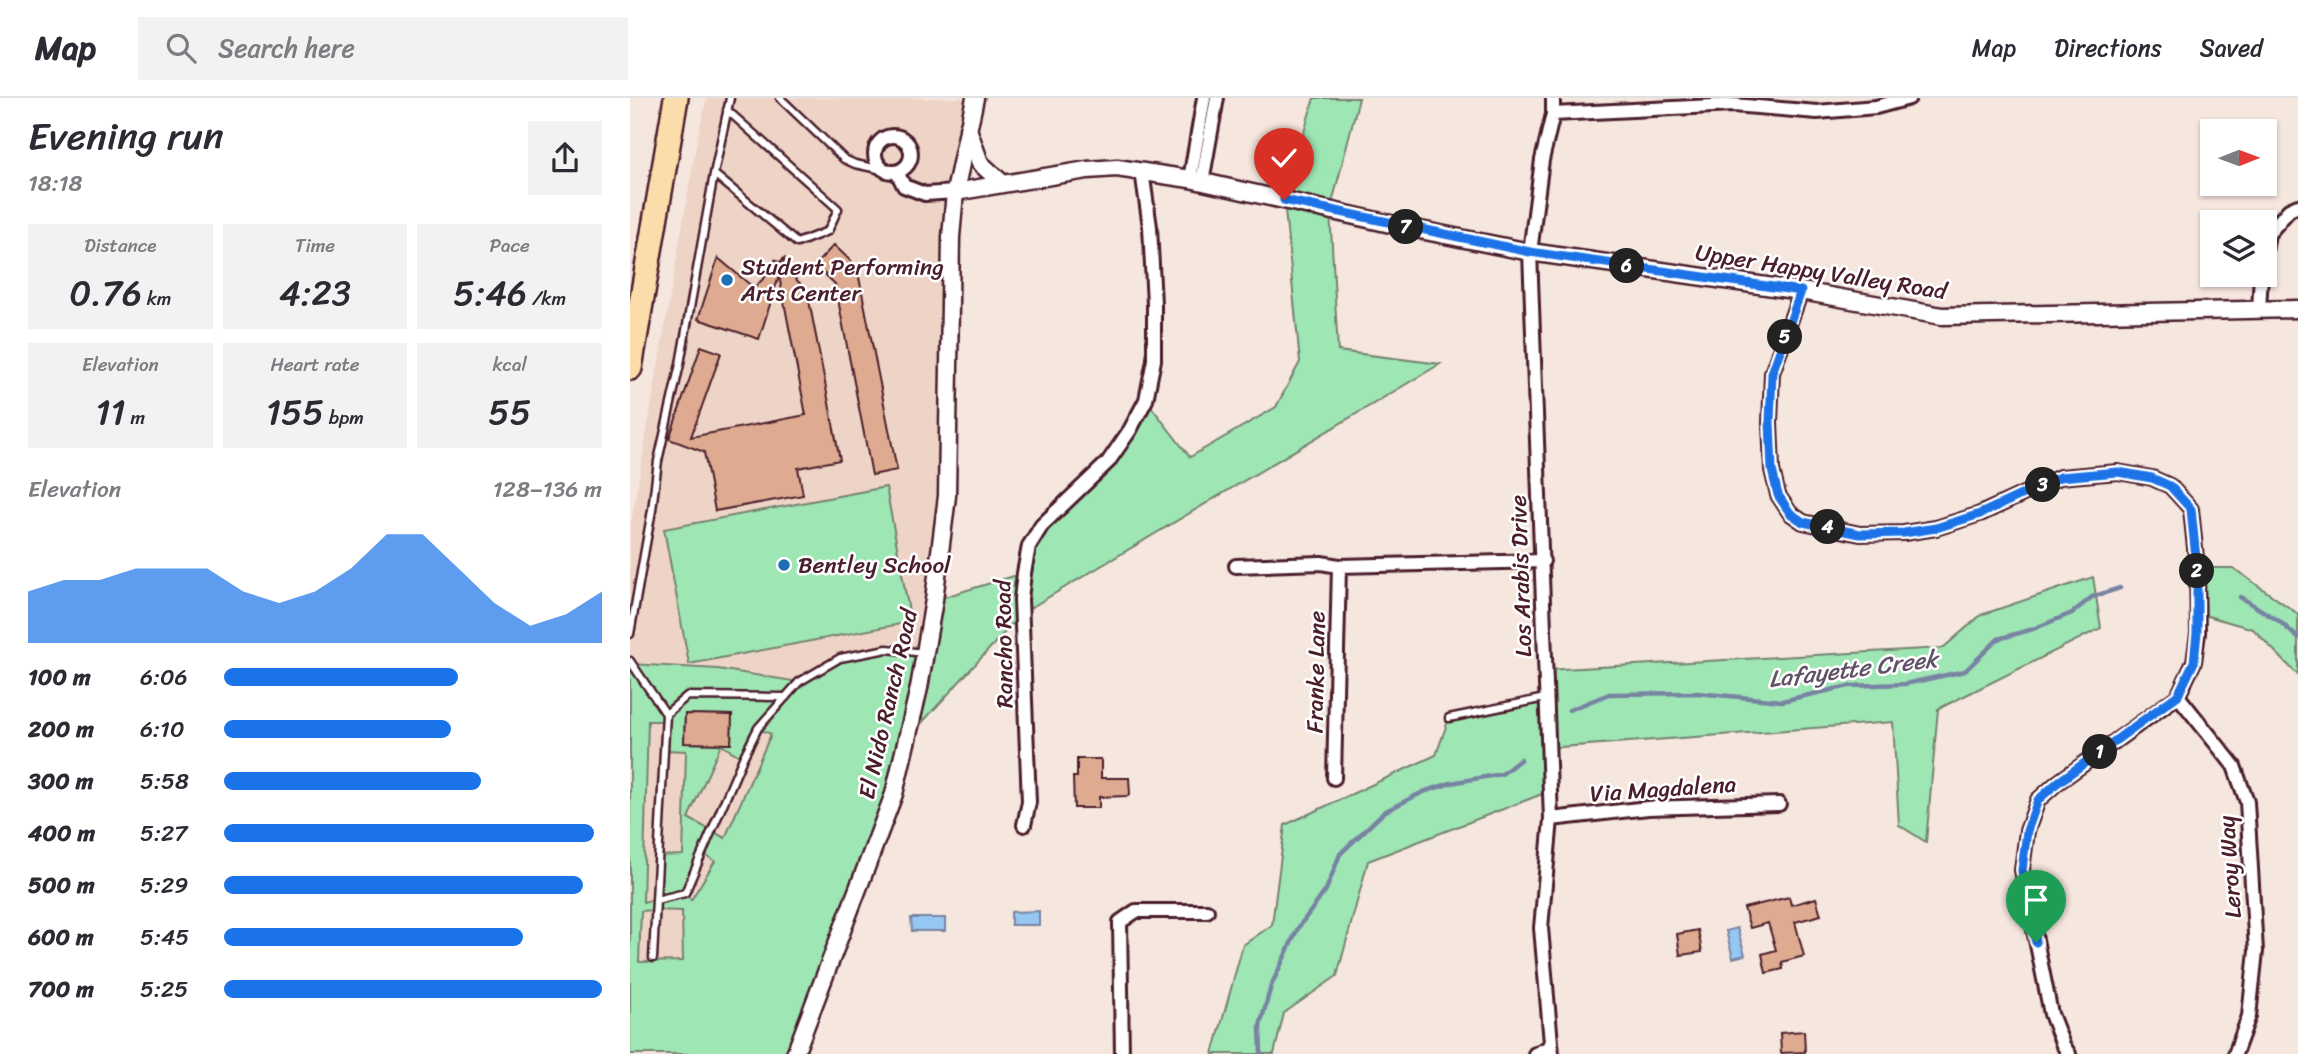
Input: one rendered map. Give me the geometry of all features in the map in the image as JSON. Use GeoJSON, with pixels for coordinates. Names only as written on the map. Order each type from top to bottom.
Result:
{"type":"FeatureCollection","features":[{"type":"Feature","properties":{"kind":"highway"},"geometry":{"type":"LineString","coordinates":[[630,368],[676,103]]}},
{"type":"Feature","properties":{"kind":"street","name":"El Nido Ranch Road"},"geometry":{"type":"LineString","coordinates":[[795,1054],[894,794],[925,653],[947,496],[954,192],[975,98]]}},
{"type":"Feature","properties":{"kind":"street"},"geometry":{"type":"LineString","coordinates":[[1196,181],[1204,98]]}},
{"type":"Feature","properties":{"kind":"street"},"geometry":{"type":"LineString","coordinates":[[1196,181],[1217,98]]}},
{"type":"Feature","properties":{"kind":"street","name":"Los Arabis Drive"},"geometry":{"type":"LineString","coordinates":[[1551,1050],[1541,928],[1551,819],[1530,252],[1542,160],[1553,114],[1553,98]]}},
{"type":"Feature","properties":{"kind":"street"},"geometry":{"type":"LineString","coordinates":[[1553,114],[1733,105],[1817,113],[1876,107],[1909,98]]}},
{"type":"Feature","properties":{"kind":"street"},"geometry":{"type":"LineString","coordinates":[[968,130],[980,163],[1003,184]]}},
{"type":"Feature","properties":{"kind":"street"},"geometry":{"type":"LineString","coordinates":[[896,136],[908,144],[911,150],[908,164],[897,172],[883,170],[875,159],[877,145],[882,139],[896,136]]}},
{"type":"Feature","properties":{"kind":"street","name":"Upper Happy Valley Road"},"geometry":{"type":"LineString","coordinates":[[897,172],[904,186],[925,194],[954,192],[1087,170],[1117,168],[1142,171],[1530,252],[1801,291],[1942,316],[2298,309]]}},
{"type":"Feature","properties":{"kind":"street","name":"Rancho Road"},"geometry":{"type":"LineString","coordinates":[[1024,825],[1030,802],[1021,599],[1029,546],[1042,525],[1108,462],[1130,430],[1146,400],[1154,360],[1150,228],[1142,171]]}},
{"type":"Feature","properties":{"kind":"street"},"geometry":{"type":"LineString","coordinates":[[2277,224],[2289,210],[2298,206]]}},
{"type":"Feature","properties":{"kind":"street"},"geometry":{"type":"LineString","coordinates":[[2259,310],[2261,287]]}},
{"type":"Feature","properties":{"kind":"street"},"geometry":{"type":"LineString","coordinates":[[1801,291],[1772,373],[1770,422],[1772,470],[1778,495],[1790,513],[1803,522],[1860,534],[1904,533],[1936,528],[1980,514],[2060,477],[2118,472],[2152,478],[2170,486],[2191,509],[2197,568],[2197,633],[2194,662],[2178,695],[2057,783],[2038,800],[2027,831],[2022,870],[2051,1014],[2069,1054]]}},
{"type":"Feature","properties":{"kind":"street"},"geometry":{"type":"LineString","coordinates":[[1236,566],[1543,561]]}},
{"type":"Feature","properties":{"kind":"street","name":"Franke Lane"},"geometry":{"type":"LineString","coordinates":[[1334,778],[1339,566]]}},
{"type":"Feature","properties":{"kind":"street","name":"Leroy Way"},"geometry":{"type":"LineString","coordinates":[[2178,695],[2234,766],[2247,802],[2256,951],[2249,1016],[2235,1054]]}},
{"type":"Feature","properties":{"kind":"street","name":"Via Magdalena"},"geometry":{"type":"LineString","coordinates":[[1551,819],[1648,808],[1779,804]]}},
{"type":"Feature","properties":{"kind":"street"},"geometry":{"type":"LineString","coordinates":[[1122,1054],[1120,922],[1136,911],[1207,911]]}},
{"type":"Feature","properties":{"kind":"street"},"geometry":{"type":"LineString","coordinates":[[1535,1054],[1551,1050]]}},
{"type":"Feature","properties":{"kind":"lane"},"geometry":{"type":"LineString","coordinates":[[630,634],[658,461],[680,364],[730,98]]}},
{"type":"Feature","properties":{"kind":"lane"},"geometry":{"type":"LineString","coordinates":[[780,98],[844,159],[883,170]]}},
{"type":"Feature","properties":{"kind":"lane"},"geometry":{"type":"LineString","coordinates":[[714,174],[797,243],[828,232],[838,209],[727,110]]}},
{"type":"Feature","properties":{"kind":"lane"},"geometry":{"type":"LineString","coordinates":[[656,900],[685,893],[758,728],[799,682],[840,658],[887,649],[925,653]]}},
{"type":"Feature","properties":{"kind":"lane"},"geometry":{"type":"LineString","coordinates":[[630,662],[666,714],[653,958]]}},
{"type":"Feature","properties":{"kind":"lane"},"geometry":{"type":"LineString","coordinates":[[666,714],[687,696],[786,698]]}},
{"type":"Feature","properties":{"kind":"lane"},"geometry":{"type":"LineString","coordinates":[[1449,718],[1545,698]]}},
{"type":"Feature","properties":{"kind":"shaded area","name":"Bentley School"},"geometry":{"type":"Polygon","coordinates":[[[707,98],[975,98],[955,192],[947,496],[919,688],[630,1054],[630,529],[698,135],[707,98]]]}},
{"type":"Feature","properties":{"kind":"green space"},"geometry":{"type":"Polygon","coordinates":[[[1314,98],[1359,98],[1330,211],[1338,351],[1440,364],[1022,613],[907,739],[795,1054],[630,1054],[630,664],[718,669],[799,682],[840,658],[887,649],[925,653],[934,600],[1024,573],[1029,546],[1108,462],[1146,400],[1190,457],[1276,407],[1300,362],[1284,200],[1314,98]],[[685,714],[684,743],[731,744],[732,715],[685,714]],[[648,721],[643,902],[656,899],[658,856],[683,855],[686,751],[664,750],[666,721],[648,721]],[[758,729],[743,758],[721,745],[688,818],[725,838],[771,734],[758,729]],[[703,854],[685,893],[691,900],[715,861],[703,854]],[[641,911],[639,962],[683,961],[682,911],[641,911]]]}},
{"type":"Feature","properties":{"kind":"green space"},"geometry":{"type":"Polygon","coordinates":[[[886,487],[911,622],[689,664],[664,529],[886,487]]]}},
{"type":"Feature","properties":{"kind":"green space"},"geometry":{"type":"Polygon","coordinates":[[[2197,568],[2233,568],[2298,614],[2298,675],[2253,629],[2197,613],[2197,568]]]}},
{"type":"Feature","properties":{"kind":"green space"},"geometry":{"type":"Polygon","coordinates":[[[2093,577],[2101,628],[1938,709],[1926,842],[1899,825],[1893,722],[1548,748],[1550,791],[1368,861],[1337,976],[1284,1013],[1274,1054],[1213,1054],[1243,945],[1272,925],[1285,825],[1436,755],[1449,718],[1545,698],[1545,670],[1943,648],[1981,615],[2093,577]]]}},
{"type":"Feature","properties":{"kind":"water"},"geometry":{"type":"Polygon","coordinates":[[[1039,911],[1039,925],[1011,925],[1011,912],[1039,911]]]}},
{"type":"Feature","properties":{"kind":"water"},"geometry":{"type":"Polygon","coordinates":[[[911,918],[945,918],[945,931],[912,931],[911,918]]]}},
{"type":"Feature","properties":{"kind":"water"},"geometry":{"type":"Polygon","coordinates":[[[1737,928],[1745,955],[1733,958],[1726,931],[1737,928]]]}},
{"type":"Feature","properties":{"kind":"building"},"geometry":{"type":"Polygon","coordinates":[[[834,245],[857,267],[897,470],[872,475],[835,284],[815,265],[834,245]]]}},
{"type":"Feature","properties":{"kind":"building"},"geometry":{"type":"Polygon","coordinates":[[[785,257],[782,266],[807,290],[840,460],[798,468],[803,495],[715,511],[704,452],[669,439],[701,346],[721,353],[691,437],[806,415],[779,276],[759,339],[698,319],[718,258],[754,288],[777,265],[775,259],[779,263],[785,257]]]}},
{"type":"Feature","properties":{"kind":"building"},"geometry":{"type":"Polygon","coordinates":[[[685,714],[732,715],[731,744],[684,743],[685,714]]]}},
{"type":"Feature","properties":{"kind":"building"},"geometry":{"type":"Polygon","coordinates":[[[1077,759],[1101,759],[1101,778],[1129,778],[1130,794],[1099,797],[1099,808],[1074,808],[1073,777],[1077,777],[1077,759]]]}},
{"type":"Feature","properties":{"kind":"building"},"geometry":{"type":"Polygon","coordinates":[[[1789,897],[1791,905],[1816,898],[1821,915],[1795,922],[1804,956],[1782,962],[1783,969],[1766,973],[1762,954],[1776,950],[1768,923],[1750,928],[1744,908],[1789,897]]]}},
{"type":"Feature","properties":{"kind":"building"},"geometry":{"type":"Polygon","coordinates":[[[1698,930],[1702,952],[1680,955],[1677,934],[1698,930]]]}},
{"type":"Feature","properties":{"kind":"building"},"geometry":{"type":"Polygon","coordinates":[[[1804,1031],[1805,1052],[1781,1053],[1780,1033],[1804,1031]]]}},
{"type":"Feature","properties":{"kind":"waterway","name":"Lafayette Creek"},"geometry":{"type":"LineString","coordinates":[[1569,710],[1609,694],[1697,693],[1782,701],[1849,686],[1905,684],[1965,671],[1998,639],[2033,629],[2072,613],[2092,597],[2120,588]]}},
{"type":"Feature","properties":{"kind":"waterway","name":"Lafayette Creek"},"geometry":{"type":"LineString","coordinates":[[2240,597],[2279,621],[2298,638]]}},
{"type":"Feature","properties":{"kind":"waterway","name":"Lafayette Creek"},"geometry":{"type":"LineString","coordinates":[[1261,1054],[1260,1026],[1271,986],[1298,928],[1326,890],[1340,854],[1384,812],[1423,792],[1451,783],[1502,774],[1521,759]]}},
{"type":"Feature","properties":{"kind":"place","name":"Student Performing Arts Center"},"geometry":{"type":"Point","coordinates":[727,280]}},
{"type":"Feature","properties":{"kind":"place","name":"Bentley School"},"geometry":{"type":"Point","coordinates":[784,565]}},
{"type":"Feature","properties":{"kind":"route"},"geometry":{"type":"LineString","coordinates":[[1284,200],[1530,252],[1801,291],[1772,373],[1770,422],[1772,470],[1778,495],[1790,513],[1803,522],[1860,534],[1904,533],[1936,528],[1980,514],[2060,477],[2118,472],[2152,478],[2170,486],[2191,509],[2197,568],[2194,662],[2178,695],[2057,783],[2038,800],[2027,831],[2022,870],[2036,942]]}}]}
